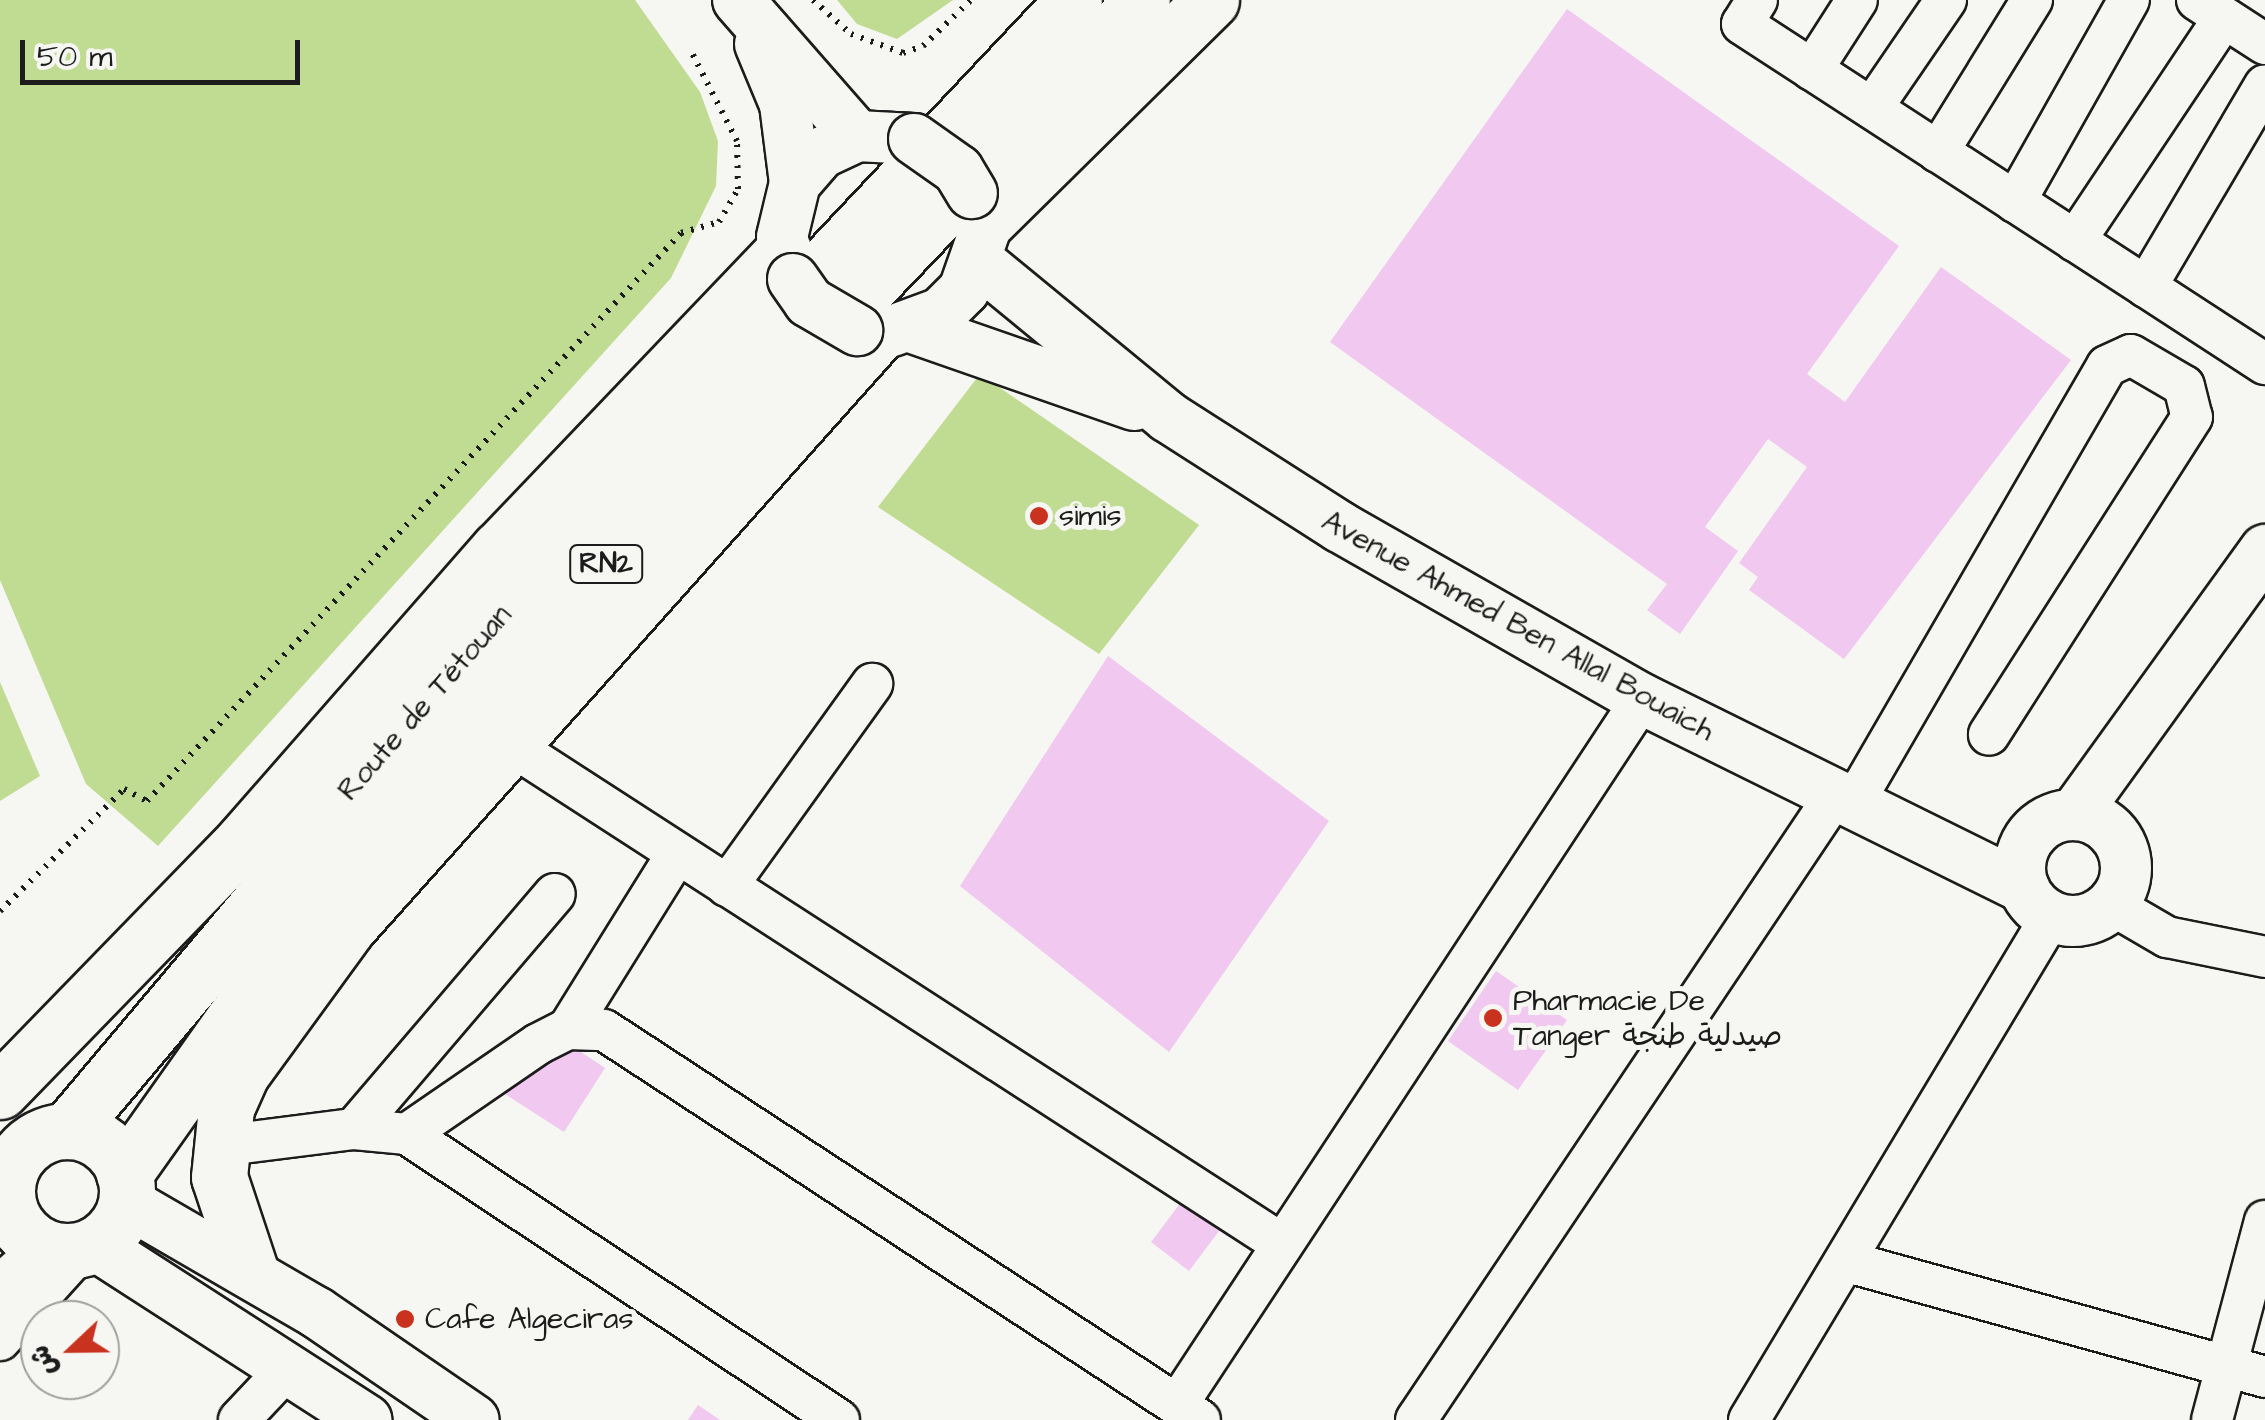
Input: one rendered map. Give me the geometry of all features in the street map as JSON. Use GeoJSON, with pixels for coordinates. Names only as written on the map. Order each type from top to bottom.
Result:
{"type":"FeatureCollection","features":[{"type":"Feature","properties":{"kind":"highway"},"geometry":{"type":"LineString","coordinates":[[890,137],[1021,0]]}},
{"type":"Feature","properties":{"kind":"highway","name":"Route de Tétouan"},"geometry":{"type":"LineString","coordinates":[[95,1224],[16,1225],[3,1186],[34,1141],[67,1132],[293,855],[562,544],[1074,0]]}},
{"type":"Feature","properties":{"kind":"highway","name":"Route de Tétouan"},"geometry":{"type":"LineString","coordinates":[[0,1294],[95,1224],[250,996],[572,600],[1142,0]]}},
{"type":"Feature","properties":{"kind":"highway"},"geometry":{"type":"LineString","coordinates":[[978,225],[1211,0]]}},
{"type":"Feature","properties":{"kind":"highway"},"geometry":{"type":"LineString","coordinates":[[0,1091],[789,265]]}},
{"type":"Feature","properties":{"kind":"highway"},"geometry":{"type":"LineString","coordinates":[[250,1270],[224,1208],[219,1146],[241,1074],[349,926],[883,330]]}},
{"type":"Feature","properties":{"kind":"highway"},"geometry":{"type":"LineString","coordinates":[[122,965],[293,855]]}},
{"type":"Feature","properties":{"kind":"highway"},"geometry":{"type":"LineString","coordinates":[[250,996],[349,926]]}},
{"type":"Feature","properties":{"kind":"highway"},"geometry":{"type":"LineString","coordinates":[[67,1132],[108,1148],[95,1224]]}},
{"type":"Feature","properties":{"kind":"main road"},"geometry":{"type":"LineString","coordinates":[[742,6],[890,137],[958,170],[978,225],[964,290],[883,330],[809,302],[789,265],[795,183],[784,104],[742,6]]}},
{"type":"Feature","properties":{"kind":"main road"},"geometry":{"type":"LineString","coordinates":[[795,183],[822,154],[890,137]]}},
{"type":"Feature","properties":{"kind":"main road","name":"Avenue Ahmed Ben Allal Bouaich"},"geometry":{"type":"LineString","coordinates":[[978,225],[1168,416]]}},
{"type":"Feature","properties":{"kind":"main road","name":"Avenue Ahmed Ben Allal Bouaich"},"geometry":{"type":"LineString","coordinates":[[883,330],[1168,416],[1642,699],[1856,805],[2038,903]]}},
{"type":"Feature","properties":{"kind":"main road"},"geometry":{"type":"LineString","coordinates":[[2091,822],[2125,857],[2112,904],[2084,920],[2038,903],[2029,838],[2091,822],[2146,727],[2265,550]]}},
{"type":"Feature","properties":{"kind":"main road","name":"Avenue Ahmed Ben Allal Bouaich"},"geometry":{"type":"LineString","coordinates":[[1856,805],[2029,838]]}},
{"type":"Feature","properties":{"kind":"main road"},"geometry":{"type":"LineString","coordinates":[[95,1224],[250,1270],[474,1420]]}},
{"type":"Feature","properties":{"kind":"main road"},"geometry":{"type":"LineString","coordinates":[[95,1224],[288,1368],[366,1420]]}},
{"type":"Feature","properties":{"kind":"street"},"geometry":{"type":"LineString","coordinates":[[1757,0],[1742,24],[2265,364]]}},
{"type":"Feature","properties":{"kind":"street"},"geometry":{"type":"LineString","coordinates":[[1812,70],[1856,0]]}},
{"type":"Feature","properties":{"kind":"street"},"geometry":{"type":"LineString","coordinates":[[1872,108],[1946,0]]}},
{"type":"Feature","properties":{"kind":"street"},"geometry":{"type":"LineString","coordinates":[[1938,152],[2032,0]]}},
{"type":"Feature","properties":{"kind":"street"},"geometry":{"type":"LineString","coordinates":[[2016,202],[2129,0]]}},
{"type":"Feature","properties":{"kind":"street"},"geometry":{"type":"LineString","coordinates":[[2074,241],[2211,9],[2265,44]]}},
{"type":"Feature","properties":{"kind":"street"},"geometry":{"type":"LineString","coordinates":[[2146,287],[2265,85]]}},
{"type":"Feature","properties":{"kind":"street"},"geometry":{"type":"LineString","coordinates":[[1416,1420],[1856,805],[2107,366],[2131,354],[2184,386],[2192,417],[1989,736]]}},
{"type":"Feature","properties":{"kind":"street"},"geometry":{"type":"LineString","coordinates":[[726,886],[872,684]]}},
{"type":"Feature","properties":{"kind":"street"},"geometry":{"type":"LineString","coordinates":[[568,1029],[604,1030],[1189,1412],[1282,1244],[1539,868],[1642,699]]}},
{"type":"Feature","properties":{"kind":"street"},"geometry":{"type":"LineString","coordinates":[[509,744],[1282,1244]]}},
{"type":"Feature","properties":{"kind":"street"},"geometry":{"type":"LineString","coordinates":[[406,1134],[568,1029],[677,854]]}},
{"type":"Feature","properties":{"kind":"street"},"geometry":{"type":"LineString","coordinates":[[354,1129],[555,894]]}},
{"type":"Feature","properties":{"kind":"street"},"geometry":{"type":"LineString","coordinates":[[1749,1420],[1848,1262],[2038,903]]}},
{"type":"Feature","properties":{"kind":"street"},"geometry":{"type":"LineString","coordinates":[[2112,904],[2167,937],[2265,957]]}},
{"type":"Feature","properties":{"kind":"street"},"geometry":{"type":"LineString","coordinates":[[219,1146],[354,1129],[406,1134],[840,1420]]}},
{"type":"Feature","properties":{"kind":"street"},"geometry":{"type":"LineString","coordinates":[[2212,1420],[2265,1221]]}},
{"type":"Feature","properties":{"kind":"street"},"geometry":{"type":"LineString","coordinates":[[0,1340],[95,1224]]}},
{"type":"Feature","properties":{"kind":"street"},"geometry":{"type":"LineString","coordinates":[[1848,1262],[2265,1377]]}},
{"type":"Feature","properties":{"kind":"street"},"geometry":{"type":"LineString","coordinates":[[239,1420],[288,1368]]}},
{"type":"Feature","properties":{"kind":"path"},"geometry":{"type":"LineString","coordinates":[[813,0],[850,34],[903,53],[923,46],[971,0]]}},
{"type":"Feature","properties":{"kind":"path"},"geometry":{"type":"LineString","coordinates":[[0,911],[124,789],[147,801],[681,233],[720,222],[738,190],[737,140],[692,53]]}},
{"type":"Feature","properties":{"kind":"green space"},"geometry":{"type":"Polygon","coordinates":[[[0,0],[635,0],[700,92],[718,141],[716,186],[671,278],[158,846],[86,784],[0,580],[0,0]]]}},
{"type":"Feature","properties":{"kind":"green space"},"geometry":{"type":"Polygon","coordinates":[[[837,0],[953,0],[897,39],[857,24],[837,0]]]}},
{"type":"Feature","properties":{"kind":"green space","name":"simis"},"geometry":{"type":"Polygon","coordinates":[[[980,374],[1199,525],[1099,654],[878,507],[980,374]]]}},
{"type":"Feature","properties":{"kind":"green space"},"geometry":{"type":"Polygon","coordinates":[[[0,682],[40,776],[0,801],[0,682]]]}},
{"type":"Feature","properties":{"kind":"building"},"geometry":{"type":"Polygon","coordinates":[[[1567,9],[1899,246],[1807,374],[1845,402],[1941,267],[2071,360],[1844,659],[1749,590],[1758,577],[1739,563],[1807,467],[1768,439],[1705,527],[1738,551],[1680,634],[1647,610],[1667,584],[1330,342],[1567,9]]]}},
{"type":"Feature","properties":{"kind":"building"},"geometry":{"type":"Polygon","coordinates":[[[1108,656],[1329,821],[1169,1052],[960,886],[1108,656]]]}},
{"type":"Feature","properties":{"kind":"building"},"geometry":{"type":"Polygon","coordinates":[[[1496,971],[1567,1020],[1518,1090],[1448,1041],[1496,971]]]}},
{"type":"Feature","properties":{"kind":"building"},"geometry":{"type":"Polygon","coordinates":[[[569,1044],[605,1068],[564,1132],[505,1094],[534,1049],[569,1044]]]}},
{"type":"Feature","properties":{"kind":"building"},"geometry":{"type":"Polygon","coordinates":[[[1182,1201],[1219,1231],[1189,1271],[1151,1242],[1182,1201]]]}},
{"type":"Feature","properties":{"kind":"building"},"geometry":{"type":"Polygon","coordinates":[[[698,1405],[720,1420],[688,1420],[698,1405]]]}},
{"type":"Feature","properties":{"kind":"place","name":"simis"},"geometry":{"type":"Point","coordinates":[1039,516]}},
{"type":"Feature","properties":{"kind":"place","name":"Pharmacie De Tanger صيدلية طنجة"},"geometry":{"type":"Point","coordinates":[1493,1018]}},
{"type":"Feature","properties":{"kind":"place","name":"Cafe Algeciras"},"geometry":{"type":"Point","coordinates":[405,1319]}}]}
